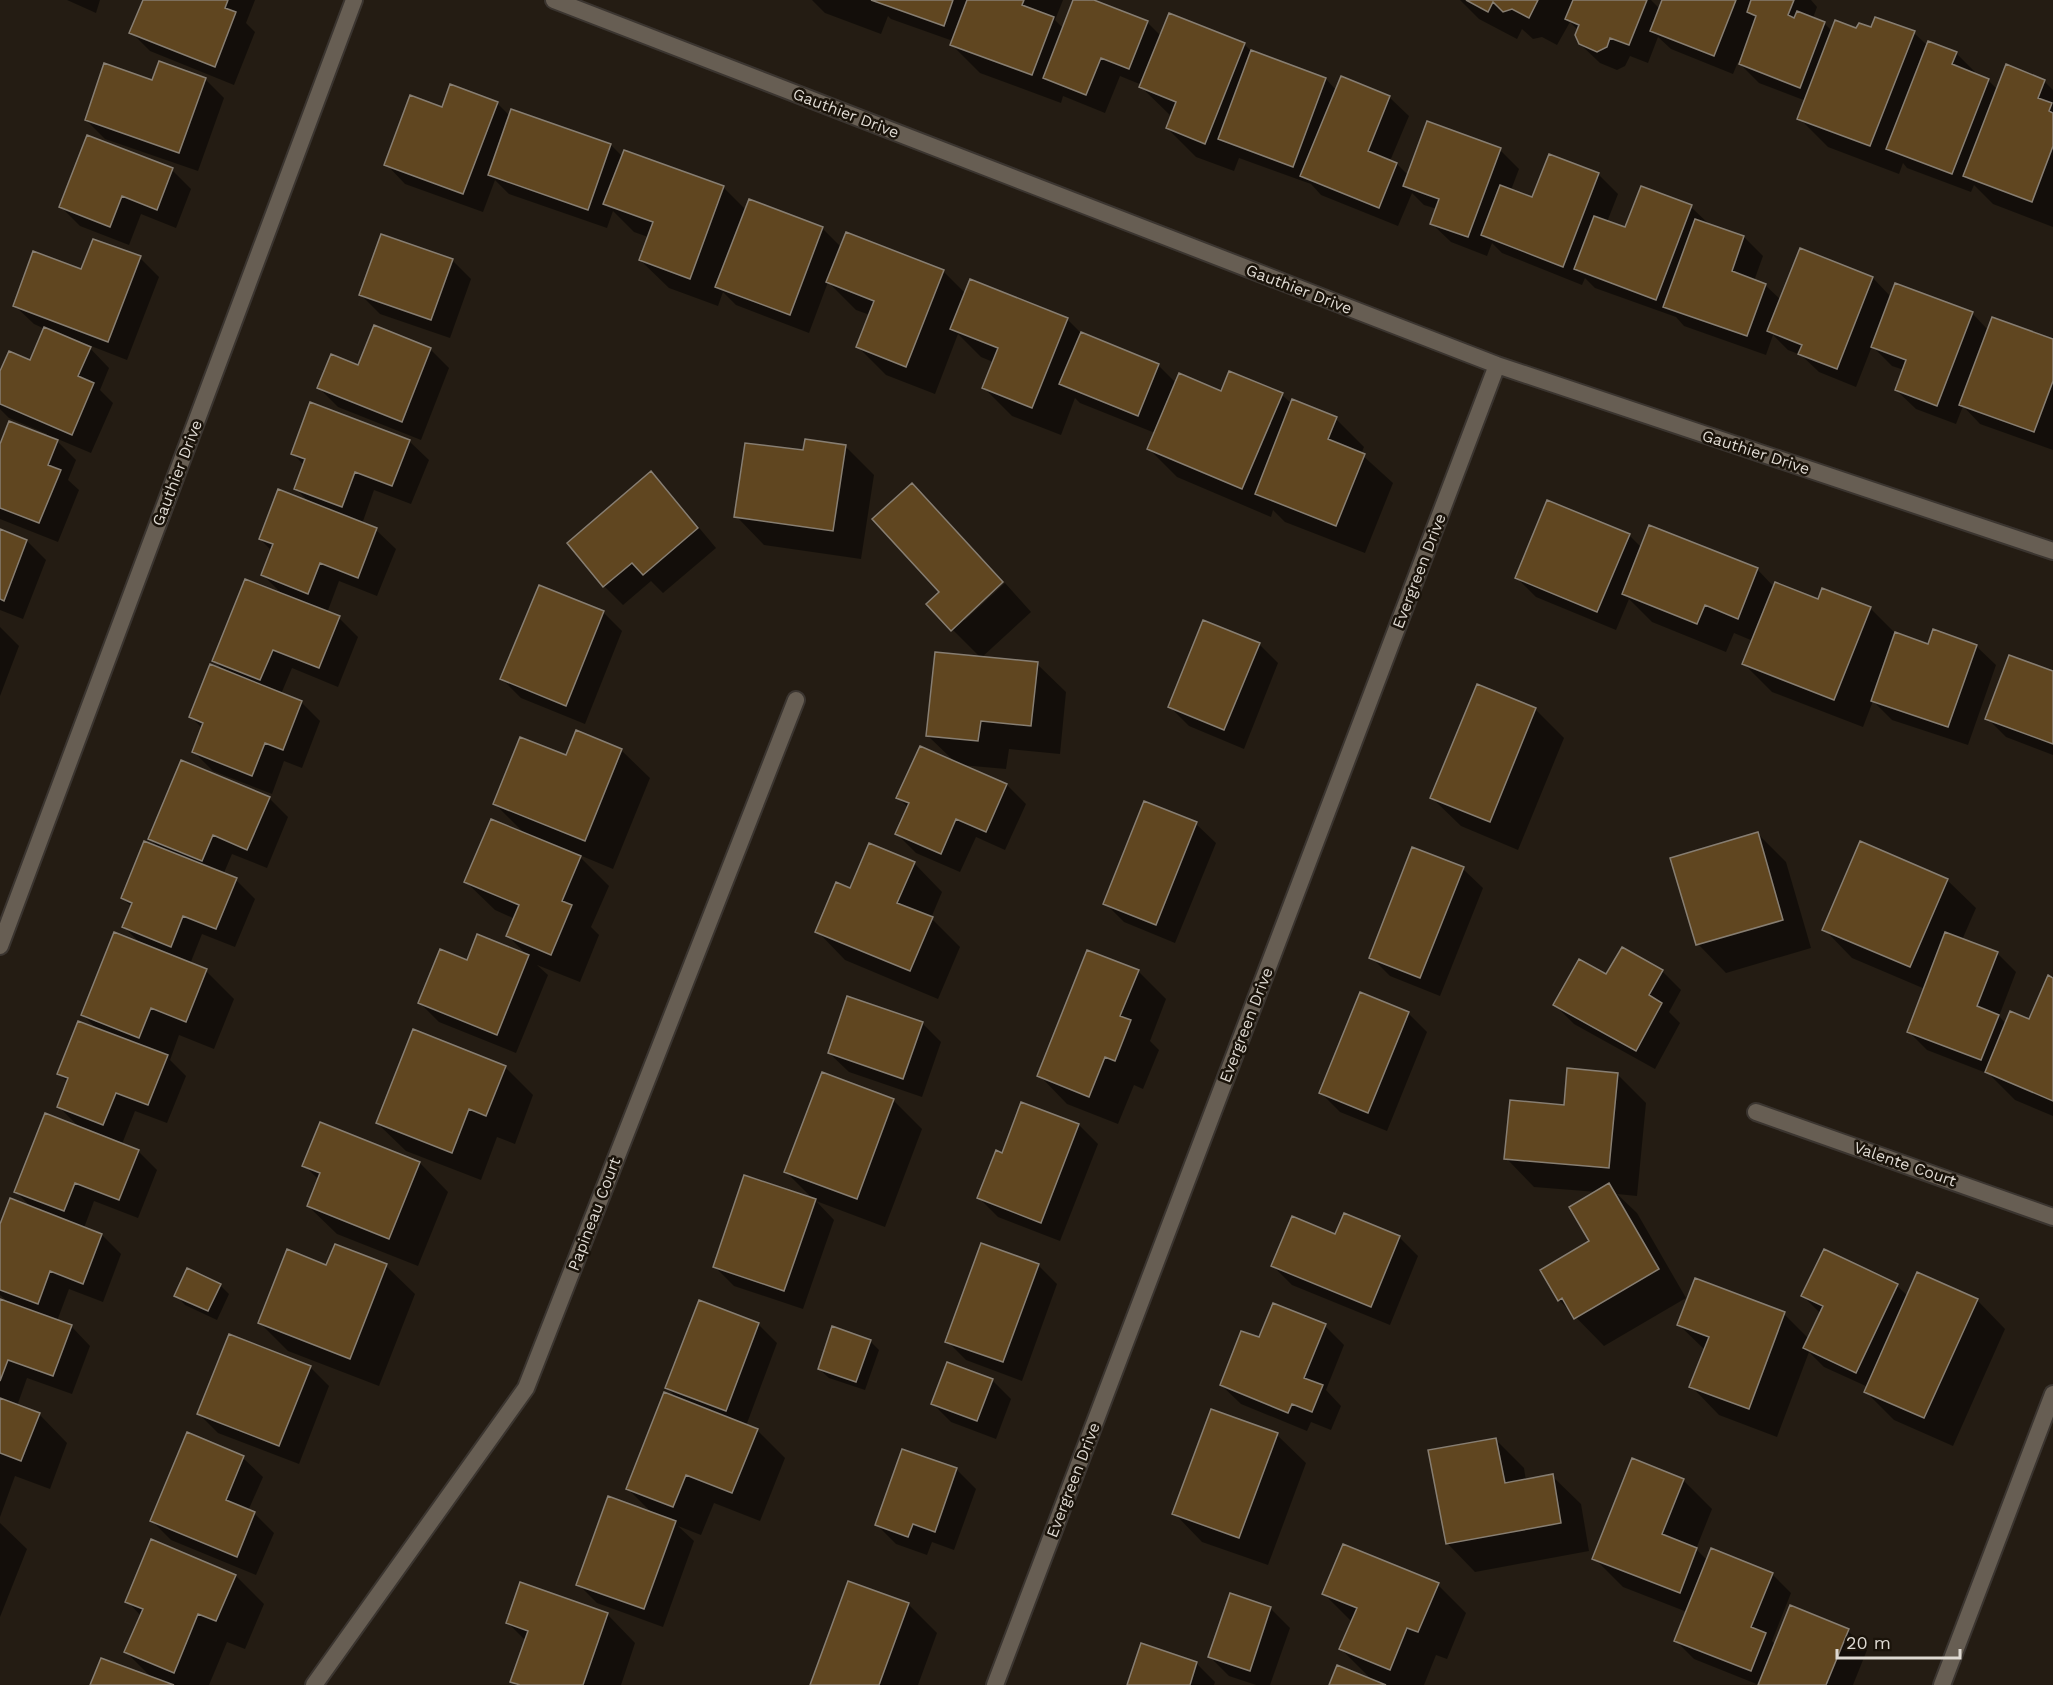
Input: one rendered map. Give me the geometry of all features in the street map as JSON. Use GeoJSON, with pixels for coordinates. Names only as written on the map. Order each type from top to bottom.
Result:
{"type":"FeatureCollection","features":[{"type":"Feature","properties":{"kind":"street","name":"Gauthier Drive"},"geometry":{"type":"LineString","coordinates":[[0,946],[354,0]]}},
{"type":"Feature","properties":{"kind":"street","name":"Gauthier Drive"},"geometry":{"type":"LineString","coordinates":[[554,0],[1497,365],[2053,551]]}},
{"type":"Feature","properties":{"kind":"street","name":"Evergreen Drive"},"geometry":{"type":"LineString","coordinates":[[995,1685],[1497,365]]}},
{"type":"Feature","properties":{"kind":"street","name":"Papineau Court"},"geometry":{"type":"LineString","coordinates":[[314,1685],[526,1388],[796,700]]}},
{"type":"Feature","properties":{"kind":"street","name":"Valente Court"},"geometry":{"type":"LineString","coordinates":[[1756,1112],[2053,1217]]}},
{"type":"Feature","properties":{"kind":"street"},"geometry":{"type":"LineString","coordinates":[[1942,1685],[2053,1394]]}},
{"type":"Feature","properties":{"kind":"building"},"geometry":{"type":"Polygon","coordinates":[[[143,0],[228,0],[225,8],[236,12],[215,67],[129,33],[143,0]]]}},
{"type":"Feature","properties":{"kind":"building"},"geometry":{"type":"Polygon","coordinates":[[[871,0],[953,0],[944,26],[871,0]]]}},
{"type":"Feature","properties":{"kind":"building"},"geometry":{"type":"Polygon","coordinates":[[[967,0],[1024,0],[1022,5],[1054,17],[1032,75],[950,45],[967,0]]]}},
{"type":"Feature","properties":{"kind":"building"},"geometry":{"type":"Polygon","coordinates":[[[1073,0],[1094,0],[1148,21],[1129,69],[1101,58],[1086,95],[1043,78],[1073,0]]]}},
{"type":"Feature","properties":{"kind":"building"},"geometry":{"type":"Polygon","coordinates":[[[1466,0],[1538,0],[1529,18],[1512,9],[1503,12],[1493,2],[1488,12],[1466,0]]]}},
{"type":"Feature","properties":{"kind":"building"},"geometry":{"type":"Polygon","coordinates":[[[1573,0],[1647,0],[1629,45],[1610,38],[1607,47],[1597,52],[1579,44],[1575,35],[1579,25],[1565,19],[1573,0]]]}},
{"type":"Feature","properties":{"kind":"building"},"geometry":{"type":"Polygon","coordinates":[[[1662,0],[1736,0],[1714,56],[1650,31],[1662,0]]]}},
{"type":"Feature","properties":{"kind":"building"},"geometry":{"type":"Polygon","coordinates":[[[1751,0],[1794,0],[1788,15],[1794,18],[1797,11],[1825,22],[1800,88],[1739,64],[1756,16],[1747,12],[1751,0]]]}},
{"type":"Feature","properties":{"kind":"building"},"geometry":{"type":"Polygon","coordinates":[[[1169,13],[1245,43],[1205,144],[1166,128],[1176,102],[1139,87],[1169,13]]]}},
{"type":"Feature","properties":{"kind":"building"},"geometry":{"type":"Polygon","coordinates":[[[1875,17],[1915,31],[1870,146],[1797,119],[1835,20],[1856,28],[1859,23],[1871,27],[1875,17]]]}},
{"type":"Feature","properties":{"kind":"building"},"geometry":{"type":"Polygon","coordinates":[[[1928,41],[1957,52],[1952,64],[1989,79],[1952,174],[1886,149],[1928,41]]]}},
{"type":"Feature","properties":{"kind":"building"},"geometry":{"type":"Polygon","coordinates":[[[1251,50],[1326,78],[1293,167],[1218,139],[1251,50]]]}},
{"type":"Feature","properties":{"kind":"building"},"geometry":{"type":"Polygon","coordinates":[[[159,61],[206,78],[179,153],[85,120],[104,63],[152,80],[159,61]]]}},
{"type":"Feature","properties":{"kind":"building"},"geometry":{"type":"Polygon","coordinates":[[[2006,64],[2045,80],[2038,98],[2052,103],[2049,111],[2053,113],[2053,146],[2032,202],[1963,176],[2006,64]]]}},
{"type":"Feature","properties":{"kind":"building"},"geometry":{"type":"Polygon","coordinates":[[[1341,76],[1390,96],[1368,151],[1397,163],[1379,208],[1300,176],[1341,76]]]}},
{"type":"Feature","properties":{"kind":"building"},"geometry":{"type":"Polygon","coordinates":[[[450,84],[498,102],[463,194],[384,165],[410,95],[442,107],[450,84]]]}},
{"type":"Feature","properties":{"kind":"building"},"geometry":{"type":"Polygon","coordinates":[[[511,109],[611,144],[588,210],[488,175],[511,109]]]}},
{"type":"Feature","properties":{"kind":"building"},"geometry":{"type":"Polygon","coordinates":[[[1427,121],[1501,148],[1468,237],[1430,224],[1439,199],[1403,186],[1427,121]]]}},
{"type":"Feature","properties":{"kind":"building"},"geometry":{"type":"Polygon","coordinates":[[[87,135],[173,168],[157,210],[122,196],[110,227],[59,207],[87,135]]]}},
{"type":"Feature","properties":{"kind":"building"},"geometry":{"type":"Polygon","coordinates":[[[624,150],[724,186],[690,279],[639,260],[653,222],[603,204],[624,150]]]}},
{"type":"Feature","properties":{"kind":"building"},"geometry":{"type":"Polygon","coordinates":[[[1549,154],[1599,173],[1563,267],[1481,235],[1500,185],[1532,197],[1549,154]]]}},
{"type":"Feature","properties":{"kind":"building"},"geometry":{"type":"Polygon","coordinates":[[[1641,186],[1692,205],[1656,300],[1574,269],[1594,216],[1625,227],[1641,186]]]}},
{"type":"Feature","properties":{"kind":"building"},"geometry":{"type":"Polygon","coordinates":[[[749,199],[823,227],[790,315],[715,287],[749,199]]]}},
{"type":"Feature","properties":{"kind":"building"},"geometry":{"type":"Polygon","coordinates":[[[1695,219],[1744,236],[1732,271],[1766,284],[1747,336],[1663,307],[1695,219]]]}},
{"type":"Feature","properties":{"kind":"building"},"geometry":{"type":"Polygon","coordinates":[[[846,232],[944,270],[906,367],[856,347],[874,301],[826,282],[846,232]]]}},
{"type":"Feature","properties":{"kind":"building"},"geometry":{"type":"Polygon","coordinates":[[[381,234],[453,259],[431,320],[359,295],[381,234]]]}},
{"type":"Feature","properties":{"kind":"building"},"geometry":{"type":"Polygon","coordinates":[[[93,239],[141,256],[108,342],[13,306],[33,251],[81,269],[93,239]]]}},
{"type":"Feature","properties":{"kind":"building"},"geometry":{"type":"Polygon","coordinates":[[[1800,248],[1873,277],[1837,369],[1798,354],[1802,345],[1767,331],[1800,248]]]}},
{"type":"Feature","properties":{"kind":"building"},"geometry":{"type":"Polygon","coordinates":[[[970,279],[1068,318],[1032,408],[982,388],[998,348],[950,329],[970,279]]]}},
{"type":"Feature","properties":{"kind":"building"},"geometry":{"type":"Polygon","coordinates":[[[1895,283],[1973,312],[1937,406],[1895,390],[1906,360],[1871,347],[1895,283]]]}},
{"type":"Feature","properties":{"kind":"building"},"geometry":{"type":"Polygon","coordinates":[[[1992,317],[2053,339],[2053,381],[2034,432],[1959,405],[1992,317]]]}},
{"type":"Feature","properties":{"kind":"building"},"geometry":{"type":"Polygon","coordinates":[[[374,325],[431,348],[402,422],[317,388],[331,354],[358,365],[374,325]]]}},
{"type":"Feature","properties":{"kind":"building"},"geometry":{"type":"Polygon","coordinates":[[[44,327],[91,347],[78,376],[94,383],[72,435],[0,404],[0,371],[9,351],[30,360],[44,327]]]}},
{"type":"Feature","properties":{"kind":"building"},"geometry":{"type":"Polygon","coordinates":[[[1081,332],[1159,364],[1138,416],[1059,384],[1081,332]]]}},
{"type":"Feature","properties":{"kind":"building"},"geometry":{"type":"Polygon","coordinates":[[[1229,371],[1283,393],[1242,489],[1147,449],[1179,373],[1221,391],[1229,371]]]}},
{"type":"Feature","properties":{"kind":"building"},"geometry":{"type":"Polygon","coordinates":[[[1292,399],[1337,417],[1328,439],[1365,454],[1336,526],[1255,494],[1292,399]]]}},
{"type":"Feature","properties":{"kind":"building"},"geometry":{"type":"Polygon","coordinates":[[[310,402],[410,440],[392,486],[355,472],[342,507],[294,489],[305,459],[291,454],[310,402]]]}},
{"type":"Feature","properties":{"kind":"building"},"geometry":{"type":"Polygon","coordinates":[[[9,421],[58,440],[48,465],[61,470],[39,523],[0,508],[0,444],[9,421]]]}},
{"type":"Feature","properties":{"kind":"building"},"geometry":{"type":"Polygon","coordinates":[[[805,439],[846,445],[833,531],[734,517],[745,443],[803,450],[805,439]]]}},
{"type":"Feature","properties":{"kind":"building"},"geometry":{"type":"Polygon","coordinates":[[[651,471],[698,528],[643,575],[632,563],[603,587],[567,543],[651,471]]]}},
{"type":"Feature","properties":{"kind":"building"},"geometry":{"type":"Polygon","coordinates":[[[912,483],[1003,582],[951,631],[926,604],[939,592],[872,519],[912,483]]]}},
{"type":"Feature","properties":{"kind":"building"},"geometry":{"type":"Polygon","coordinates":[[[278,489],[377,528],[358,578],[320,563],[308,594],[261,575],[273,544],[259,539],[278,489]]]}},
{"type":"Feature","properties":{"kind":"building"},"geometry":{"type":"Polygon","coordinates":[[[1547,500],[1630,534],[1597,612],[1515,578],[1547,500]]]}},
{"type":"Feature","properties":{"kind":"building"},"geometry":{"type":"Polygon","coordinates":[[[1649,525],[1758,568],[1738,619],[1705,605],[1697,624],[1622,594],[1649,525]]]}},
{"type":"Feature","properties":{"kind":"building"},"geometry":{"type":"Polygon","coordinates":[[[0,529],[27,540],[4,601],[0,599],[0,529]]]}},
{"type":"Feature","properties":{"kind":"building"},"geometry":{"type":"Polygon","coordinates":[[[245,579],[340,616],[319,668],[273,650],[260,680],[212,661],[245,579]]]}},
{"type":"Feature","properties":{"kind":"building"},"geometry":{"type":"Polygon","coordinates":[[[1775,582],[1818,599],[1822,588],[1871,607],[1834,700],[1742,664],[1775,582]]]}},
{"type":"Feature","properties":{"kind":"building"},"geometry":{"type":"Polygon","coordinates":[[[539,585],[604,611],[566,706],[500,679],[539,585]]]}},
{"type":"Feature","properties":{"kind":"building"},"geometry":{"type":"Polygon","coordinates":[[[1203,620],[1260,643],[1224,730],[1168,707],[1203,620]]]}},
{"type":"Feature","properties":{"kind":"building"},"geometry":{"type":"Polygon","coordinates":[[[1933,629],[1977,645],[1948,727],[1871,701],[1895,632],[1928,644],[1933,629]]]}},
{"type":"Feature","properties":{"kind":"building"},"geometry":{"type":"Polygon","coordinates":[[[935,652],[1038,662],[1031,726],[981,721],[978,741],[926,736],[935,652]]]}},
{"type":"Feature","properties":{"kind":"building"},"geometry":{"type":"Polygon","coordinates":[[[2009,655],[2053,671],[2053,744],[1985,719],[2009,655]]]}},
{"type":"Feature","properties":{"kind":"building"},"geometry":{"type":"Polygon","coordinates":[[[210,664],[302,701],[283,750],[265,743],[252,776],[192,752],[203,723],[189,717],[210,664]]]}},
{"type":"Feature","properties":{"kind":"building"},"geometry":{"type":"Polygon","coordinates":[[[1477,684],[1536,708],[1490,822],[1430,798],[1477,684]]]}},
{"type":"Feature","properties":{"kind":"building"},"geometry":{"type":"Polygon","coordinates":[[[576,730],[622,749],[585,841],[493,804],[520,737],[566,755],[576,730]]]}},
{"type":"Feature","properties":{"kind":"building"},"geometry":{"type":"Polygon","coordinates":[[[920,746],[1007,784],[986,832],[956,819],[941,854],[895,834],[909,803],[896,798],[920,746]]]}},
{"type":"Feature","properties":{"kind":"building"},"geometry":{"type":"Polygon","coordinates":[[[181,760],[270,797],[247,850],[213,835],[202,861],[148,839],[181,760]]]}},
{"type":"Feature","properties":{"kind":"building"},"geometry":{"type":"Polygon","coordinates":[[[1144,801],[1197,822],[1156,925],[1103,904],[1144,801]]]}},
{"type":"Feature","properties":{"kind":"building"},"geometry":{"type":"Polygon","coordinates":[[[491,819],[581,856],[562,901],[572,905],[551,955],[506,936],[519,905],[464,882],[491,819]]]}},
{"type":"Feature","properties":{"kind":"building"},"geometry":{"type":"Polygon","coordinates":[[[1758,832],[1783,920],[1696,945],[1670,858],[1758,832]]]}},
{"type":"Feature","properties":{"kind":"building"},"geometry":{"type":"Polygon","coordinates":[[[144,841],[237,878],[216,929],[183,916],[171,947],[122,927],[132,903],[121,898],[144,841]]]}},
{"type":"Feature","properties":{"kind":"building"},"geometry":{"type":"Polygon","coordinates":[[[1860,841],[1948,879],[1910,967],[1822,930],[1860,841]]]}},
{"type":"Feature","properties":{"kind":"building"},"geometry":{"type":"Polygon","coordinates":[[[869,843],[915,862],[897,903],[933,917],[910,971],[815,932],[836,882],[850,888],[869,843]]]}},
{"type":"Feature","properties":{"kind":"building"},"geometry":{"type":"Polygon","coordinates":[[[1412,847],[1464,867],[1420,978],[1369,958],[1412,847]]]}},
{"type":"Feature","properties":{"kind":"building"},"geometry":{"type":"Polygon","coordinates":[[[114,932],[207,969],[186,1022],[151,1008],[139,1038],[81,1015],[114,932]]]}},
{"type":"Feature","properties":{"kind":"building"},"geometry":{"type":"Polygon","coordinates":[[[1945,932],[1998,952],[1977,1006],[1999,1015],[1981,1060],[1907,1032],[1945,932]]]}},
{"type":"Feature","properties":{"kind":"building"},"geometry":{"type":"Polygon","coordinates":[[[477,934],[529,955],[497,1035],[418,1003],[440,949],[467,960],[477,934]]]}},
{"type":"Feature","properties":{"kind":"building"},"geometry":{"type":"Polygon","coordinates":[[[1622,947],[1663,970],[1649,995],[1662,1003],[1636,1051],[1553,1005],[1579,959],[1606,974],[1622,947]]]}},
{"type":"Feature","properties":{"kind":"building"},"geometry":{"type":"Polygon","coordinates":[[[1087,950],[1139,970],[1120,1016],[1131,1020],[1115,1061],[1105,1057],[1089,1097],[1037,1076],[1087,950]]]}},
{"type":"Feature","properties":{"kind":"building"},"geometry":{"type":"Polygon","coordinates":[[[2048,975],[2053,978],[2053,1101],[1985,1072],[2010,1011],[2029,1019],[2048,975]]]}},
{"type":"Feature","properties":{"kind":"building"},"geometry":{"type":"Polygon","coordinates":[[[1360,992],[1409,1012],[1368,1113],[1319,1093],[1360,992]]]}},
{"type":"Feature","properties":{"kind":"building"},"geometry":{"type":"Polygon","coordinates":[[[847,996],[923,1022],[903,1079],[828,1053],[847,996]]]}},
{"type":"Feature","properties":{"kind":"building"},"geometry":{"type":"Polygon","coordinates":[[[78,1021],[168,1055],[148,1105],[116,1093],[103,1125],[57,1107],[68,1078],[57,1074],[78,1021]]]}},
{"type":"Feature","properties":{"kind":"building"},"geometry":{"type":"Polygon","coordinates":[[[413,1029],[506,1066],[486,1116],[469,1109],[452,1153],[376,1123],[413,1029]]]}},
{"type":"Feature","properties":{"kind":"building"},"geometry":{"type":"Polygon","coordinates":[[[1567,1068],[1618,1073],[1609,1168],[1504,1159],[1510,1100],[1564,1105],[1567,1068]]]}},
{"type":"Feature","properties":{"kind":"building"},"geometry":{"type":"Polygon","coordinates":[[[822,1072],[894,1099],[857,1199],[784,1172],[822,1072]]]}},
{"type":"Feature","properties":{"kind":"building"},"geometry":{"type":"Polygon","coordinates":[[[1021,1102],[1079,1124],[1041,1223],[977,1198],[996,1150],[1002,1153],[1021,1102]]]}},
{"type":"Feature","properties":{"kind":"building"},"geometry":{"type":"Polygon","coordinates":[[[45,1113],[139,1150],[119,1200],[75,1183],[64,1211],[14,1192],[45,1113]]]}},
{"type":"Feature","properties":{"kind":"building"},"geometry":{"type":"Polygon","coordinates":[[[320,1122],[420,1162],[389,1239],[307,1206],[320,1173],[302,1166],[320,1122]]]}},
{"type":"Feature","properties":{"kind":"building"},"geometry":{"type":"Polygon","coordinates":[[[744,1175],[816,1199],[784,1291],[713,1267],[744,1175]]]}},
{"type":"Feature","properties":{"kind":"building"},"geometry":{"type":"Polygon","coordinates":[[[1609,1183],[1659,1269],[1574,1319],[1562,1298],[1558,1301],[1540,1270],[1589,1241],[1569,1207],[1609,1183]]]}},
{"type":"Feature","properties":{"kind":"building"},"geometry":{"type":"Polygon","coordinates":[[[10,1198],[102,1234],[83,1284],[50,1271],[38,1304],[0,1290],[0,1224],[10,1198]]]}},
{"type":"Feature","properties":{"kind":"building"},"geometry":{"type":"Polygon","coordinates":[[[1344,1213],[1400,1236],[1371,1307],[1271,1266],[1292,1216],[1335,1234],[1344,1213]]]}},
{"type":"Feature","properties":{"kind":"building"},"geometry":{"type":"Polygon","coordinates":[[[981,1243],[1039,1264],[1003,1362],[945,1342],[981,1243]]]}},
{"type":"Feature","properties":{"kind":"building"},"geometry":{"type":"Polygon","coordinates":[[[335,1244],[387,1264],[350,1359],[258,1323],[287,1249],[326,1265],[335,1244]]]}},
{"type":"Feature","properties":{"kind":"building"},"geometry":{"type":"Polygon","coordinates":[[[1824,1249],[1898,1284],[1856,1373],[1803,1348],[1823,1306],[1801,1296],[1824,1249]]]}},
{"type":"Feature","properties":{"kind":"building"},"geometry":{"type":"Polygon","coordinates":[[[187,1268],[221,1284],[208,1311],[174,1296],[187,1268]]]}},
{"type":"Feature","properties":{"kind":"building"},"geometry":{"type":"Polygon","coordinates":[[[1917,1272],[1978,1299],[1924,1418],[1864,1392],[1917,1272]]]}},
{"type":"Feature","properties":{"kind":"building"},"geometry":{"type":"Polygon","coordinates":[[[1695,1278],[1785,1312],[1749,1409],[1689,1387],[1709,1337],[1677,1325],[1695,1278]]]}},
{"type":"Feature","properties":{"kind":"building"},"geometry":{"type":"Polygon","coordinates":[[[0,1299],[72,1325],[53,1376],[8,1360],[0,1381],[0,1299]]]}},
{"type":"Feature","properties":{"kind":"building"},"geometry":{"type":"Polygon","coordinates":[[[699,1300],[759,1323],[726,1411],[665,1388],[699,1300]]]}},
{"type":"Feature","properties":{"kind":"building"},"geometry":{"type":"Polygon","coordinates":[[[1273,1303],[1326,1324],[1304,1378],[1323,1385],[1312,1412],[1292,1404],[1288,1413],[1220,1385],[1241,1331],[1259,1337],[1273,1303]]]}},
{"type":"Feature","properties":{"kind":"building"},"geometry":{"type":"Polygon","coordinates":[[[832,1326],[871,1340],[856,1382],[818,1369],[832,1326]]]}},
{"type":"Feature","properties":{"kind":"building"},"geometry":{"type":"Polygon","coordinates":[[[229,1334],[311,1366],[279,1446],[197,1414],[229,1334]]]}},
{"type":"Feature","properties":{"kind":"building"},"geometry":{"type":"Polygon","coordinates":[[[947,1362],[993,1379],[977,1421],[931,1404],[947,1362]]]}},
{"type":"Feature","properties":{"kind":"building"},"geometry":{"type":"Polygon","coordinates":[[[664,1392],[758,1429],[732,1493],[686,1475],[673,1507],[626,1489],[664,1392]]]}},
{"type":"Feature","properties":{"kind":"building"},"geometry":{"type":"Polygon","coordinates":[[[0,1398],[40,1413],[21,1461],[0,1453],[0,1398]]]}},
{"type":"Feature","properties":{"kind":"building"},"geometry":{"type":"Polygon","coordinates":[[[1211,1409],[1278,1433],[1239,1538],[1172,1514],[1211,1409]]]}},
{"type":"Feature","properties":{"kind":"building"},"geometry":{"type":"Polygon","coordinates":[[[187,1432],[244,1456],[226,1500],[255,1512],[237,1557],[150,1521],[187,1432]]]}},
{"type":"Feature","properties":{"kind":"building"},"geometry":{"type":"Polygon","coordinates":[[[1496,1438],[1505,1483],[1553,1474],[1561,1523],[1446,1544],[1428,1450],[1496,1438]]]}},
{"type":"Feature","properties":{"kind":"building"},"geometry":{"type":"Polygon","coordinates":[[[902,1449],[957,1468],[935,1532],[913,1524],[908,1537],[875,1525],[902,1449]]]}},
{"type":"Feature","properties":{"kind":"building"},"geometry":{"type":"Polygon","coordinates":[[[1632,1458],[1684,1479],[1662,1534],[1697,1548],[1680,1593],[1592,1559],[1632,1458]]]}},
{"type":"Feature","properties":{"kind":"building"},"geometry":{"type":"Polygon","coordinates":[[[608,1496],[676,1521],[644,1609],[576,1585],[608,1496]]]}},
{"type":"Feature","properties":{"kind":"building"},"geometry":{"type":"Polygon","coordinates":[[[151,1539],[236,1575],[216,1621],[198,1614],[174,1673],[124,1652],[143,1609],[125,1602],[151,1539]]]}},
{"type":"Feature","properties":{"kind":"building"},"geometry":{"type":"Polygon","coordinates":[[[1343,1544],[1439,1583],[1418,1632],[1407,1628],[1390,1670],[1339,1649],[1357,1608],[1322,1594],[1343,1544]]]}},
{"type":"Feature","properties":{"kind":"building"},"geometry":{"type":"Polygon","coordinates":[[[1711,1548],[1773,1573],[1751,1627],[1766,1633],[1751,1671],[1674,1641],[1711,1548]]]}},
{"type":"Feature","properties":{"kind":"building"},"geometry":{"type":"Polygon","coordinates":[[[848,1581],[909,1603],[879,1685],[810,1685],[848,1581]]]}},
{"type":"Feature","properties":{"kind":"building"},"geometry":{"type":"Polygon","coordinates":[[[520,1582],[608,1613],[583,1685],[520,1685],[510,1682],[528,1631],[506,1623],[520,1582]]]}},
{"type":"Feature","properties":{"kind":"building"},"geometry":{"type":"Polygon","coordinates":[[[1230,1593],[1271,1607],[1250,1671],[1208,1657],[1230,1593]]]}},
{"type":"Feature","properties":{"kind":"building"},"geometry":{"type":"Polygon","coordinates":[[[1790,1605],[1849,1629],[1826,1685],[1758,1685],[1790,1605]]]}},
{"type":"Feature","properties":{"kind":"building"},"geometry":{"type":"Polygon","coordinates":[[[1141,1643],[1197,1662],[1190,1685],[1127,1685],[1141,1643]]]}},
{"type":"Feature","properties":{"kind":"building"},"geometry":{"type":"Polygon","coordinates":[[[101,1658],[174,1685],[90,1685],[101,1658]]]}},
{"type":"Feature","properties":{"kind":"building"},"geometry":{"type":"Polygon","coordinates":[[[1337,1665],[1386,1685],[1329,1685],[1337,1665]]]}}]}
